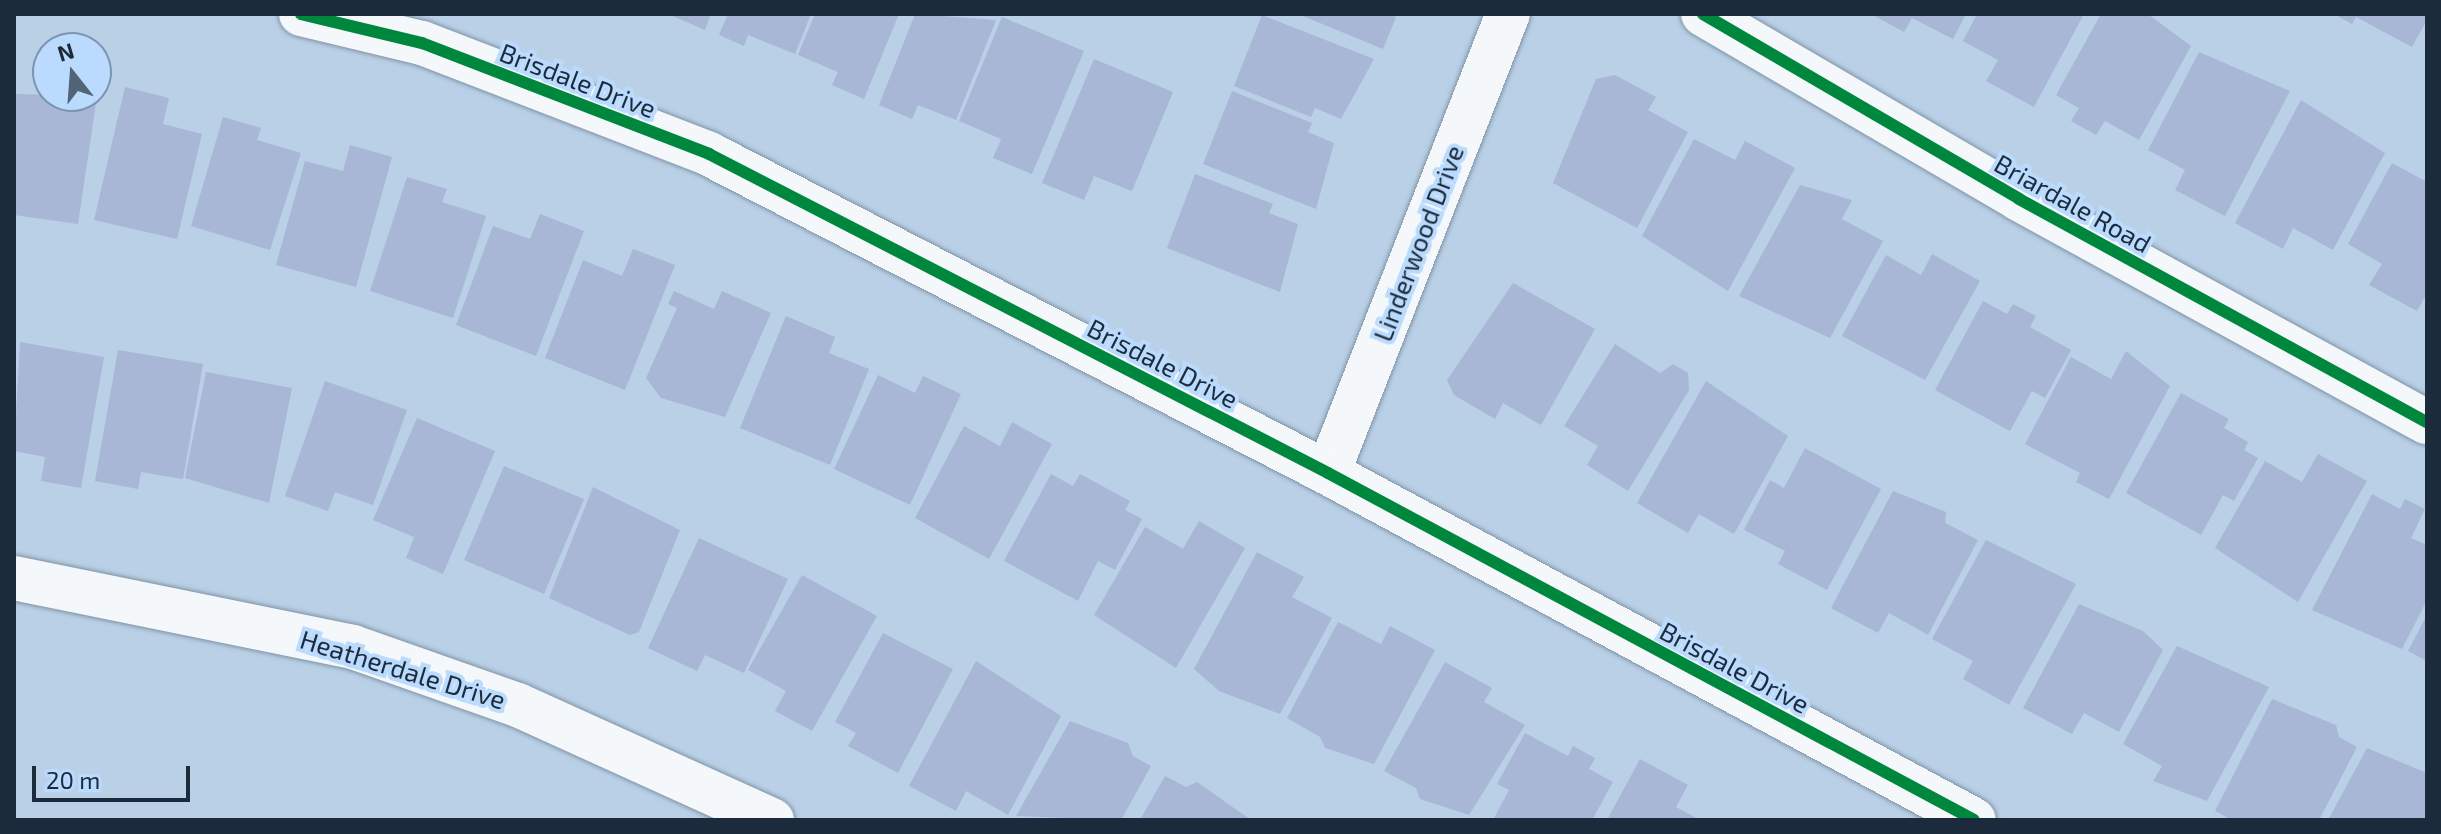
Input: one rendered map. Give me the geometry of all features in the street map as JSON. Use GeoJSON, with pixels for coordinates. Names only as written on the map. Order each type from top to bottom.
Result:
{"type":"FeatureCollection","features":[{"type":"Feature","properties":{"kind":"street","name":"Brisdale Drive"},"geometry":{"type":"LineString","coordinates":[[301,14],[422,43],[709,154],[1328,473],[1974,820]]}},
{"type":"Feature","properties":{"kind":"street","name":"Linderwood Drive"},"geometry":{"type":"LineString","coordinates":[[1328,473],[1508,14]]}},
{"type":"Feature","properties":{"kind":"street","name":"Briardale Road"},"geometry":{"type":"LineString","coordinates":[[1703,14],[2019,199],[2427,422]]}},
{"type":"Feature","properties":{"kind":"street","name":"Heatherdale Drive"},"geometry":{"type":"LineString","coordinates":[[14,578],[353,647],[518,705],[772,820]]}},
{"type":"Feature","properties":{"kind":"building"},"geometry":{"type":"Polygon","coordinates":[[[668,14],[711,14],[705,30],[668,14]]]}},
{"type":"Feature","properties":{"kind":"building"},"geometry":{"type":"Polygon","coordinates":[[[728,14],[811,14],[795,54],[748,35],[744,46],[719,35],[728,14]]]}},
{"type":"Feature","properties":{"kind":"building"},"geometry":{"type":"Polygon","coordinates":[[[815,14],[899,14],[864,99],[832,85],[838,72],[798,55],[815,14]]]}},
{"type":"Feature","properties":{"kind":"building"},"geometry":{"type":"Polygon","coordinates":[[[915,14],[996,20],[956,120],[918,105],[912,119],[879,105],[915,14]]]}},
{"type":"Feature","properties":{"kind":"building"},"geometry":{"type":"Polygon","coordinates":[[[1298,14],[1389,14],[1396,17],[1383,49],[1298,14]]]}},
{"type":"Feature","properties":{"kind":"building"},"geometry":{"type":"Polygon","coordinates":[[[1871,14],[1966,14],[1953,39],[1912,18],[1904,32],[1871,14]]]}},
{"type":"Feature","properties":{"kind":"building"},"geometry":{"type":"Polygon","coordinates":[[[1977,14],[2084,14],[2034,107],[1986,81],[1998,60],[1963,41],[1977,14]]]}},
{"type":"Feature","properties":{"kind":"building"},"geometry":{"type":"Polygon","coordinates":[[[2101,14],[2149,15],[2191,46],[2139,140],[2105,121],[2096,135],[2071,121],[2079,108],[2056,95],[2101,14]]]}},
{"type":"Feature","properties":{"kind":"building"},"geometry":{"type":"Polygon","coordinates":[[[2334,14],[2427,14],[2427,20],[2412,47],[2356,17],[2352,24],[2334,14]]]}},
{"type":"Feature","properties":{"kind":"building"},"geometry":{"type":"Polygon","coordinates":[[[1262,15],[1374,59],[1341,119],[1315,108],[1311,117],[1234,86],[1262,15]]]}},
{"type":"Feature","properties":{"kind":"building"},"geometry":{"type":"Polygon","coordinates":[[[1002,17],[1084,51],[1032,174],[993,158],[1001,139],[959,121],[1002,17]]]}},
{"type":"Feature","properties":{"kind":"building"},"geometry":{"type":"Polygon","coordinates":[[[2199,52],[2290,91],[2225,216],[2175,190],[2185,170],[2148,150],[2199,52]]]}},
{"type":"Feature","properties":{"kind":"building"},"geometry":{"type":"Polygon","coordinates":[[[1094,59],[1173,92],[1132,191],[1094,176],[1084,200],[1042,183],[1094,59]]]}},
{"type":"Feature","properties":{"kind":"building"},"geometry":{"type":"Polygon","coordinates":[[[1615,75],[1656,97],[1648,110],[1688,132],[1637,228],[1553,183],[1596,79],[1615,75]]]}},
{"type":"Feature","properties":{"kind":"building"},"geometry":{"type":"Polygon","coordinates":[[[125,87],[169,98],[163,124],[202,134],[177,239],[94,220],[125,87]]]}},
{"type":"Feature","properties":{"kind":"building"},"geometry":{"type":"Polygon","coordinates":[[[1232,91],[1312,123],[1308,132],[1334,143],[1316,209],[1203,164],[1232,91]]]}},
{"type":"Feature","properties":{"kind":"building"},"geometry":{"type":"Polygon","coordinates":[[[14,94],[32,94],[32,112],[95,112],[78,224],[14,215],[14,94]]]}},
{"type":"Feature","properties":{"kind":"building"},"geometry":{"type":"Polygon","coordinates":[[[2301,100],[2385,153],[2333,250],[2293,228],[2283,249],[2235,223],[2301,100]]]}},
{"type":"Feature","properties":{"kind":"building"},"geometry":{"type":"Polygon","coordinates":[[[223,117],[261,128],[257,140],[301,153],[270,250],[191,226],[223,117]]]}},
{"type":"Feature","properties":{"kind":"building"},"geometry":{"type":"Polygon","coordinates":[[[1694,139],[1735,160],[1745,141],[1795,168],[1728,291],[1642,236],[1694,139]]]}},
{"type":"Feature","properties":{"kind":"building"},"geometry":{"type":"Polygon","coordinates":[[[350,145],[392,157],[356,287],[276,265],[305,161],[343,171],[350,145]]]}},
{"type":"Feature","properties":{"kind":"building"},"geometry":{"type":"Polygon","coordinates":[[[2392,163],[2427,182],[2427,293],[2417,311],[2369,285],[2382,264],[2348,244],[2392,163]]]}},
{"type":"Feature","properties":{"kind":"building"},"geometry":{"type":"Polygon","coordinates":[[[1195,174],[1273,204],[1269,213],[1298,224],[1280,292],[1167,248],[1195,174]]]}},
{"type":"Feature","properties":{"kind":"building"},"geometry":{"type":"Polygon","coordinates":[[[407,177],[447,189],[442,202],[486,216],[453,318],[370,291],[407,177]]]}},
{"type":"Feature","properties":{"kind":"building"},"geometry":{"type":"Polygon","coordinates":[[[1800,185],[1852,200],[1842,219],[1883,241],[1830,338],[1739,296],[1800,185]]]}},
{"type":"Feature","properties":{"kind":"building"},"geometry":{"type":"Polygon","coordinates":[[[540,214],[584,231],[536,356],[456,325],[493,226],[530,239],[540,214]]]}},
{"type":"Feature","properties":{"kind":"building"},"geometry":{"type":"Polygon","coordinates":[[[633,249],[675,265],[625,390],[545,358],[583,260],[622,276],[633,249]]]}},
{"type":"Feature","properties":{"kind":"building"},"geometry":{"type":"Polygon","coordinates":[[[1932,254],[1980,281],[1925,380],[1842,336],[1886,255],[1921,275],[1932,254]]]}},
{"type":"Feature","properties":{"kind":"building"},"geometry":{"type":"Polygon","coordinates":[[[1513,283],[1595,329],[1541,425],[1503,403],[1495,419],[1454,395],[1447,380],[1513,283]]]}},
{"type":"Feature","properties":{"kind":"building"},"geometry":{"type":"Polygon","coordinates":[[[674,291],[714,309],[722,291],[771,313],[725,417],[661,398],[646,378],[677,308],[668,304],[674,291]]]}},
{"type":"Feature","properties":{"kind":"building"},"geometry":{"type":"Polygon","coordinates":[[[1983,301],[2007,314],[2013,304],[2036,316],[2030,327],[2071,350],[2045,398],[2032,391],[2010,431],[1935,390],[1983,301]]]}},
{"type":"Feature","properties":{"kind":"building"},"geometry":{"type":"Polygon","coordinates":[[[786,316],[835,337],[829,353],[869,369],[830,465],[740,428],[786,316]]]}},
{"type":"Feature","properties":{"kind":"building"},"geometry":{"type":"Polygon","coordinates":[[[20,342],[104,357],[81,488],[41,481],[45,457],[14,451],[20,342]]]}},
{"type":"Feature","properties":{"kind":"building"},"geometry":{"type":"Polygon","coordinates":[[[1615,344],[1660,373],[1673,364],[1688,373],[1689,390],[1628,491],[1587,465],[1598,446],[1564,426],[1615,344]]]}},
{"type":"Feature","properties":{"kind":"building"},"geometry":{"type":"Polygon","coordinates":[[[118,350],[203,364],[183,479],[141,472],[138,489],[95,481],[118,350]]]}},
{"type":"Feature","properties":{"kind":"building"},"geometry":{"type":"Polygon","coordinates":[[[2126,351],[2170,386],[2109,499],[2076,482],[2080,473],[2025,444],[2071,357],[2111,379],[2126,351]]]}},
{"type":"Feature","properties":{"kind":"building"},"geometry":{"type":"Polygon","coordinates":[[[206,372],[292,388],[269,503],[185,478],[206,372]]]}},
{"type":"Feature","properties":{"kind":"building"},"geometry":{"type":"Polygon","coordinates":[[[878,375],[915,393],[923,376],[961,394],[910,505],[834,469],[878,375]]]}},
{"type":"Feature","properties":{"kind":"building"},"geometry":{"type":"Polygon","coordinates":[[[325,381],[407,410],[373,505],[335,492],[328,511],[285,496],[325,381]]]}},
{"type":"Feature","properties":{"kind":"building"},"geometry":{"type":"Polygon","coordinates":[[[1706,381],[1788,436],[1734,534],[1699,514],[1688,533],[1637,503],[1706,381]]]}},
{"type":"Feature","properties":{"kind":"building"},"geometry":{"type":"Polygon","coordinates":[[[2181,393],[2229,419],[2224,428],[2248,442],[2244,450],[2258,458],[2234,501],[2223,495],[2201,535],[2126,493],[2181,393]]]}},
{"type":"Feature","properties":{"kind":"building"},"geometry":{"type":"Polygon","coordinates":[[[417,418],[495,451],[443,574],[406,558],[414,537],[373,520],[417,418]]]}},
{"type":"Feature","properties":{"kind":"building"},"geometry":{"type":"Polygon","coordinates":[[[1012,422],[1052,444],[989,559],[915,518],[964,426],[1000,446],[1012,422]]]}},
{"type":"Feature","properties":{"kind":"building"},"geometry":{"type":"Polygon","coordinates":[[[1805,448],[1881,489],[1827,590],[1778,564],[1785,551],[1744,530],[1770,480],[1784,488],[1805,448]]]}},
{"type":"Feature","properties":{"kind":"building"},"geometry":{"type":"Polygon","coordinates":[[[2318,454],[2367,481],[2298,602],[2215,548],[2265,461],[2302,482],[2318,454]]]}},
{"type":"Feature","properties":{"kind":"building"},"geometry":{"type":"Polygon","coordinates":[[[504,466],[584,499],[544,594],[464,560],[504,466]]]}},
{"type":"Feature","properties":{"kind":"building"},"geometry":{"type":"Polygon","coordinates":[[[1051,474],[1073,486],[1080,474],[1130,501],[1125,510],[1142,519],[1115,570],[1098,561],[1078,601],[1004,561],[1051,474]]]}},
{"type":"Feature","properties":{"kind":"building"},"geometry":{"type":"Polygon","coordinates":[[[593,487],[680,530],[639,632],[630,635],[549,598],[593,487]]]}},
{"type":"Feature","properties":{"kind":"building"},"geometry":{"type":"Polygon","coordinates":[[[1893,491],[1946,512],[1945,523],[1978,540],[1928,635],[1889,613],[1878,633],[1831,608],[1893,491]]]}},
{"type":"Feature","properties":{"kind":"building"},"geometry":{"type":"Polygon","coordinates":[[[2372,494],[2400,509],[2405,499],[2425,509],[2411,538],[2427,545],[2427,600],[2402,649],[2312,610],[2372,494]]]}},
{"type":"Feature","properties":{"kind":"building"},"geometry":{"type":"Polygon","coordinates":[[[1199,521],[1245,548],[1176,668],[1094,615],[1145,527],[1183,549],[1199,521]]]}},
{"type":"Feature","properties":{"kind":"building"},"geometry":{"type":"Polygon","coordinates":[[[699,538],[788,579],[744,673],[705,655],[697,671],[648,648],[699,538]]]}},
{"type":"Feature","properties":{"kind":"building"},"geometry":{"type":"Polygon","coordinates":[[[1986,540],[2076,584],[2009,705],[1963,679],[1973,661],[1932,639],[1986,540]]]}},
{"type":"Feature","properties":{"kind":"building"},"geometry":{"type":"Polygon","coordinates":[[[1257,552],[1304,577],[1292,597],[1332,618],[1280,714],[1219,691],[1194,669],[1257,552]]]}},
{"type":"Feature","properties":{"kind":"building"},"geometry":{"type":"Polygon","coordinates":[[[802,575],[877,616],[812,731],[775,711],[786,691],[748,670],[802,575]]]}},
{"type":"Feature","properties":{"kind":"building"},"geometry":{"type":"Polygon","coordinates":[[[2079,604],[2143,631],[2163,650],[2119,732],[2084,713],[2072,734],[2023,708],[2079,604]]]}},
{"type":"Feature","properties":{"kind":"building"},"geometry":{"type":"Polygon","coordinates":[[[2427,615],[2427,661],[2408,651],[2427,615]]]}},
{"type":"Feature","properties":{"kind":"building"},"geometry":{"type":"Polygon","coordinates":[[[1338,622],[1381,644],[1390,626],[1435,650],[1374,764],[1325,748],[1320,737],[1287,718],[1338,622]]]}},
{"type":"Feature","properties":{"kind":"building"},"geometry":{"type":"Polygon","coordinates":[[[883,633],[953,669],[898,773],[848,746],[856,733],[835,722],[883,633]]]}},
{"type":"Feature","properties":{"kind":"building"},"geometry":{"type":"Polygon","coordinates":[[[2177,646],[2269,687],[2207,801],[2153,781],[2162,766],[2123,744],[2177,646]]]}},
{"type":"Feature","properties":{"kind":"building"},"geometry":{"type":"Polygon","coordinates":[[[976,661],[1061,716],[1008,815],[966,791],[956,811],[909,786],[976,661]]]}},
{"type":"Feature","properties":{"kind":"building"},"geometry":{"type":"Polygon","coordinates":[[[1445,662],[1492,688],[1484,702],[1525,725],[1469,815],[1420,799],[1416,788],[1384,771],[1445,662]]]}},
{"type":"Feature","properties":{"kind":"building"},"geometry":{"type":"Polygon","coordinates":[[[2272,699],[2336,725],[2339,737],[2357,747],[2319,820],[2232,820],[2215,811],[2272,699]]]}},
{"type":"Feature","properties":{"kind":"building"},"geometry":{"type":"Polygon","coordinates":[[[1070,721],[1128,743],[1133,756],[1151,766],[1121,820],[1016,816],[1070,721]]]}},
{"type":"Feature","properties":{"kind":"building"},"geometry":{"type":"Polygon","coordinates":[[[1525,733],[1568,756],[1573,746],[1595,758],[1589,769],[1613,782],[1592,820],[1493,820],[1509,790],[1497,784],[1525,733]]]}},
{"type":"Feature","properties":{"kind":"building"},"geometry":{"type":"Polygon","coordinates":[[[2367,748],[2427,773],[2427,820],[2328,820],[2367,748]]]}},
{"type":"Feature","properties":{"kind":"building"},"geometry":{"type":"Polygon","coordinates":[[[1640,759],[1688,785],[1676,807],[1700,820],[1607,820],[1640,759]]]}},
{"type":"Feature","properties":{"kind":"building"},"geometry":{"type":"Polygon","coordinates":[[[1165,776],[1186,787],[1197,782],[1251,820],[1140,820],[1165,776]]]}},
{"type":"Feature","properties":{"kind":"cycle path"},"geometry":{"type":"LineString","coordinates":[[301,14],[422,43],[709,154],[1328,473],[1974,820]]}},
{"type":"Feature","properties":{"kind":"cycle path"},"geometry":{"type":"LineString","coordinates":[[1703,14],[2019,199],[2427,422]]}}]}
